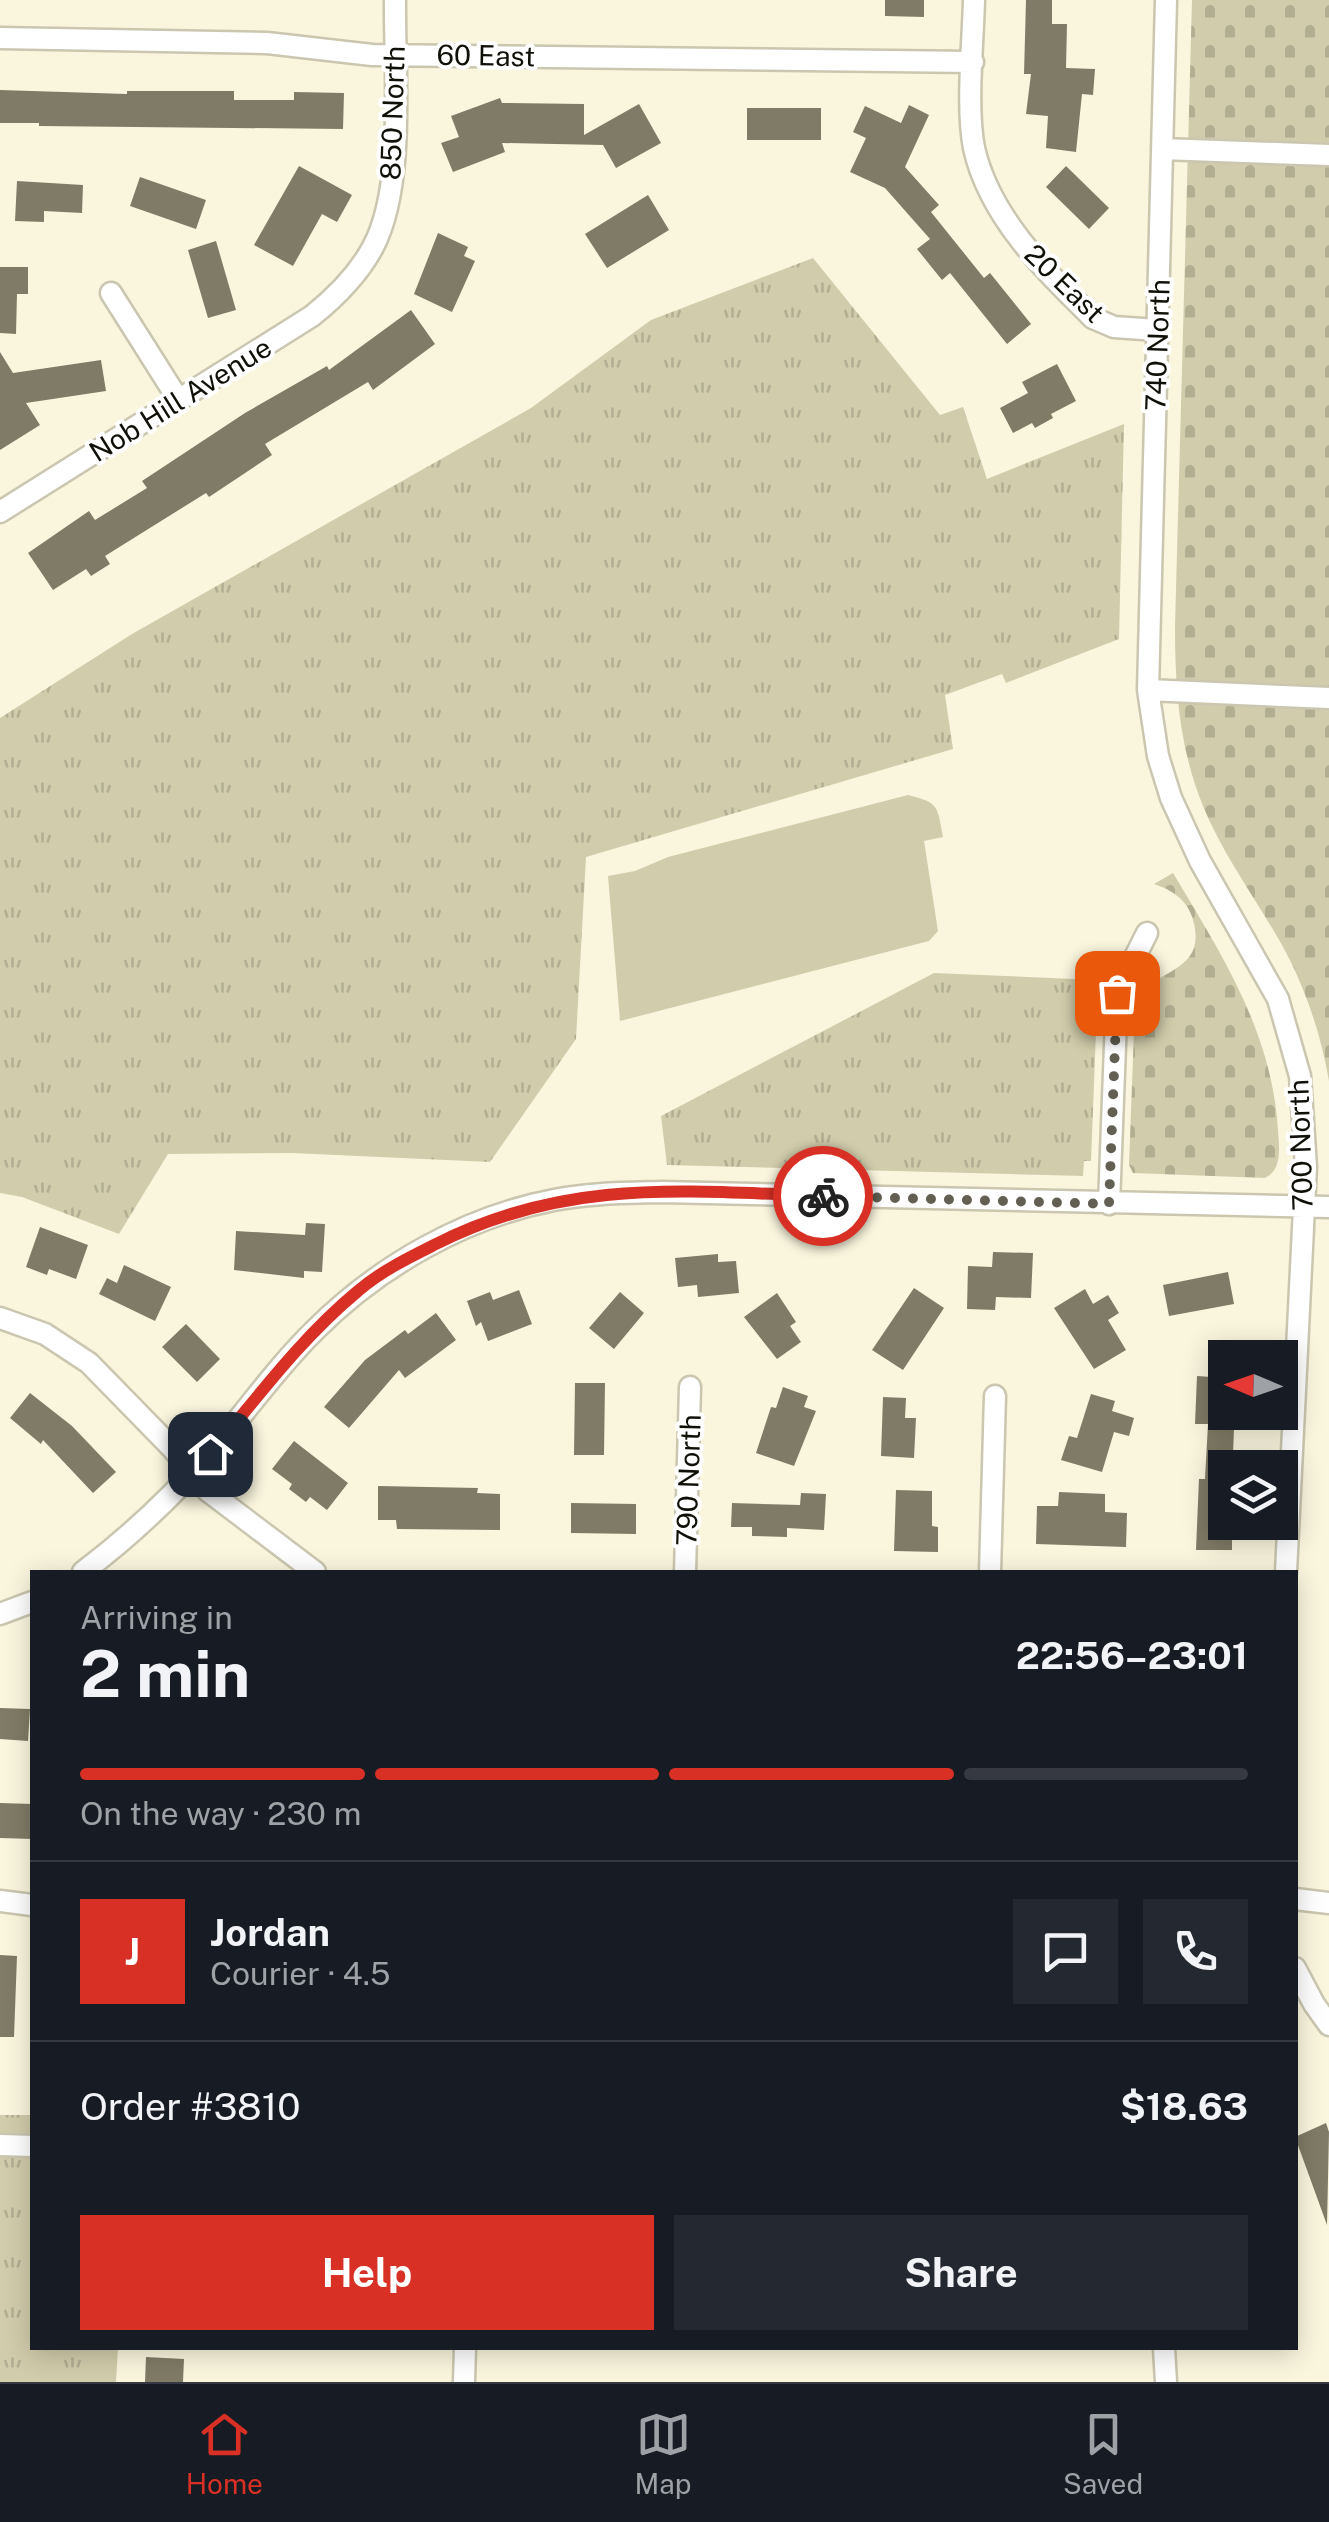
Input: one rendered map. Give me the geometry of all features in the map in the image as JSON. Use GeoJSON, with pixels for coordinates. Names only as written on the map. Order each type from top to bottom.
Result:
{"type":"FeatureCollection","features":[{"type":"Feature","properties":{"kind":"street","name":"850 North"},"geometry":{"type":"LineString","coordinates":[[354,278],[374,245],[388,208],[394,157],[395,0]]}},
{"type":"Feature","properties":{"kind":"street","name":"20 East"},"geometry":{"type":"LineString","coordinates":[[974,0],[974,145],[994,200],[1014,232],[1093,318],[1114,328],[1158,330]]}},
{"type":"Feature","properties":{"kind":"street","name":"740 North"},"geometry":{"type":"LineString","coordinates":[[1148,690],[1166,0]]}},
{"type":"Feature","properties":{"kind":"street","name":"60 East"},"geometry":{"type":"LineString","coordinates":[[0,38],[267,43],[363,55],[973,62]]}},
{"type":"Feature","properties":{"kind":"street"},"geometry":{"type":"LineString","coordinates":[[1162,149],[1329,155]]}},
{"type":"Feature","properties":{"kind":"street","name":"Nob Hill Avenue"},"geometry":{"type":"LineString","coordinates":[[0,512],[312,316],[354,278]]}},
{"type":"Feature","properties":{"kind":"street"},"geometry":{"type":"LineString","coordinates":[[110,293],[178,399]]}},
{"type":"Feature","properties":{"kind":"street"},"geometry":{"type":"LineString","coordinates":[[1148,690],[1329,698]]}},
{"type":"Feature","properties":{"kind":"street","name":"700 North"},"geometry":{"type":"LineString","coordinates":[[1148,690],[1158,756],[1181,823],[1265,974],[1288,1029],[1304,1100],[1304,1207],[1286,1570]]}},
{"type":"Feature","properties":{"kind":"street"},"geometry":{"type":"LineString","coordinates":[[1109,1204],[1117,993],[1147,934]]}},
{"type":"Feature","properties":{"kind":"street"},"geometry":{"type":"LineString","coordinates":[[86,1570],[110,1552],[193,1472],[314,1331],[360,1288],[404,1260],[478,1223],[554,1200],[646,1192],[1329,1207]]}},
{"type":"Feature","properties":{"kind":"street"},"geometry":{"type":"LineString","coordinates":[[0,1318],[34,1329],[68,1347],[110,1384],[208,1491],[311,1570]]}},
{"type":"Feature","properties":{"kind":"street","name":"790 North"},"geometry":{"type":"LineString","coordinates":[[685,1570],[690,1387]]}},
{"type":"Feature","properties":{"kind":"street"},"geometry":{"type":"LineString","coordinates":[[990,1570],[995,1396]]}},
{"type":"Feature","properties":{"kind":"street"},"geometry":{"type":"LineString","coordinates":[[0,1614],[30,1603]]}},
{"type":"Feature","properties":{"kind":"street"},"geometry":{"type":"LineString","coordinates":[[1298,1899],[1329,1903]]}},
{"type":"Feature","properties":{"kind":"street"},"geometry":{"type":"LineString","coordinates":[[0,1901],[30,1905]]}},
{"type":"Feature","properties":{"kind":"street"},"geometry":{"type":"LineString","coordinates":[[1298,1974],[1329,2025]]}},
{"type":"Feature","properties":{"kind":"street"},"geometry":{"type":"LineString","coordinates":[[0,2145],[30,2146]]}},
{"type":"Feature","properties":{"kind":"street"},"geometry":{"type":"LineString","coordinates":[[464,2382],[465,2350]]}},
{"type":"Feature","properties":{"kind":"street"},"geometry":{"type":"LineString","coordinates":[[1164,2350],[1166,2382]]}},
{"type":"Feature","properties":{"kind":"green space"},"geometry":{"type":"Polygon","coordinates":[[[1192,0],[1329,0],[1329,1081],[1317,1028],[1298,977],[1203,806],[1188,762],[1180,718],[1175,626],[1192,0]]]}},
{"type":"Feature","properties":{"kind":"green space"},"geometry":{"type":"Polygon","coordinates":[[[813,258],[940,415],[963,407],[987,479],[1124,424],[1119,639],[1006,683],[1002,674],[945,695],[953,749],[586,857],[576,1039],[490,1162],[292,1153],[168,1154],[119,1234],[22,1197],[0,1193],[0,718],[132,634],[531,408],[651,320],[813,258]]]}},
{"type":"Feature","properties":{"kind":"green space"},"geometry":{"type":"Polygon","coordinates":[[[908,795],[935,807],[943,837],[924,841],[938,931],[929,941],[620,1021],[608,876],[908,795]]]}},
{"type":"Feature","properties":{"kind":"green space"},"geometry":{"type":"Polygon","coordinates":[[[1173,873],[1242,996],[1266,1060],[1274,1094],[1279,1150],[1275,1169],[1265,1178],[1133,1173],[1129,1165],[1135,1004],[1151,984],[1185,962],[1196,938],[1191,913],[1183,901],[1154,884],[1173,873]]]}},
{"type":"Feature","properties":{"kind":"green space"},"geometry":{"type":"Polygon","coordinates":[[[934,973],[1098,980],[1091,1161],[1084,1161],[1083,1176],[667,1165],[661,1116],[934,973]]]}},
{"type":"Feature","properties":{"kind":"green space"},"geometry":{"type":"Polygon","coordinates":[[[0,2115],[30,2115],[30,2350],[118,2350],[116,2382],[0,2382],[0,2115]]]}},
{"type":"Feature","properties":{"kind":"building"},"geometry":{"type":"Polygon","coordinates":[[[885,0],[924,0],[924,17],[885,16],[885,0]]]}},
{"type":"Feature","properties":{"kind":"building"},"geometry":{"type":"Polygon","coordinates":[[[1026,0],[1052,0],[1052,24],[1067,24],[1066,68],[1095,69],[1093,95],[1082,94],[1076,152],[1046,148],[1048,116],[1026,114],[1031,74],[1024,74],[1026,0]]]}},
{"type":"Feature","properties":{"kind":"building"},"geometry":{"type":"Polygon","coordinates":[[[0,90],[127,94],[234,91],[234,100],[294,100],[294,92],[344,93],[343,129],[0,123],[0,90]]]}},
{"type":"Feature","properties":{"kind":"building"},"geometry":{"type":"Polygon","coordinates":[[[500,98],[502,103],[584,104],[584,135],[639,104],[661,143],[616,168],[603,145],[502,143],[505,152],[453,172],[441,143],[459,137],[451,116],[500,98]]]}},
{"type":"Feature","properties":{"kind":"building"},"geometry":{"type":"Polygon","coordinates":[[[909,105],[929,115],[905,167],[939,205],[931,212],[984,278],[990,273],[1031,324],[1007,344],[950,273],[942,280],[917,249],[930,239],[885,188],[850,172],[866,138],[853,132],[865,106],[901,123],[909,105]]]}},
{"type":"Feature","properties":{"kind":"building"},"geometry":{"type":"Polygon","coordinates":[[[747,108],[821,108],[821,140],[747,140],[747,108]]]}},
{"type":"Feature","properties":{"kind":"building"},"geometry":{"type":"Polygon","coordinates":[[[299,166],[352,195],[337,222],[322,214],[293,266],[254,245],[299,166]]]}},
{"type":"Feature","properties":{"kind":"building"},"geometry":{"type":"Polygon","coordinates":[[[1066,166],[1109,208],[1089,229],[1046,187],[1066,166]]]}},
{"type":"Feature","properties":{"kind":"building"},"geometry":{"type":"Polygon","coordinates":[[[140,177],[206,200],[196,229],[130,206],[140,177]]]}},
{"type":"Feature","properties":{"kind":"building"},"geometry":{"type":"Polygon","coordinates":[[[17,181],[83,185],[82,213],[44,211],[44,222],[15,221],[17,181]]]}},
{"type":"Feature","properties":{"kind":"building"},"geometry":{"type":"Polygon","coordinates":[[[648,195],[669,230],[607,268],[585,234],[648,195]]]}},
{"type":"Feature","properties":{"kind":"building"},"geometry":{"type":"Polygon","coordinates":[[[438,233],[468,247],[464,256],[475,261],[452,312],[414,294],[438,233]]]}},
{"type":"Feature","properties":{"kind":"building"},"geometry":{"type":"Polygon","coordinates":[[[216,241],[236,310],[208,318],[188,250],[216,241]]]}},
{"type":"Feature","properties":{"kind":"building"},"geometry":{"type":"Polygon","coordinates":[[[0,267],[28,267],[28,294],[17,294],[16,334],[0,333],[0,267]]]}},
{"type":"Feature","properties":{"kind":"building"},"geometry":{"type":"Polygon","coordinates":[[[411,310],[435,344],[373,390],[368,382],[265,444],[272,455],[209,497],[206,493],[105,556],[110,564],[91,576],[86,569],[53,590],[28,553],[89,511],[95,520],[147,488],[142,481],[245,413],[327,366],[329,370],[411,310]]]}},
{"type":"Feature","properties":{"kind":"building"},"geometry":{"type":"Polygon","coordinates":[[[0,352],[13,373],[101,360],[106,391],[26,403],[40,425],[0,450],[0,352]]]}},
{"type":"Feature","properties":{"kind":"building"},"geometry":{"type":"Polygon","coordinates":[[[1057,364],[1076,401],[1035,428],[1032,423],[1013,433],[1000,408],[1028,393],[1022,382],[1057,364]]]}},
{"type":"Feature","properties":{"kind":"building"},"geometry":{"type":"Polygon","coordinates":[[[306,1223],[325,1224],[322,1272],[304,1271],[304,1278],[234,1270],[236,1231],[305,1235],[306,1223]]]}},
{"type":"Feature","properties":{"kind":"building"},"geometry":{"type":"Polygon","coordinates":[[[40,1227],[88,1245],[76,1279],[49,1269],[47,1275],[26,1267],[40,1227]]]}},
{"type":"Feature","properties":{"kind":"building"},"geometry":{"type":"Polygon","coordinates":[[[993,1252],[1033,1253],[1031,1298],[996,1297],[995,1310],[967,1309],[968,1266],[992,1267],[993,1252]]]}},
{"type":"Feature","properties":{"kind":"building"},"geometry":{"type":"Polygon","coordinates":[[[718,1254],[718,1262],[736,1261],[739,1293],[698,1297],[697,1285],[678,1287],[675,1258],[718,1254]]]}},
{"type":"Feature","properties":{"kind":"building"},"geometry":{"type":"Polygon","coordinates":[[[124,1265],[171,1287],[155,1321],[99,1294],[107,1278],[117,1283],[124,1265]]]}},
{"type":"Feature","properties":{"kind":"building"},"geometry":{"type":"Polygon","coordinates":[[[1228,1272],[1234,1304],[1169,1316],[1163,1285],[1228,1272]]]}},
{"type":"Feature","properties":{"kind":"building"},"geometry":{"type":"Polygon","coordinates":[[[914,1288],[944,1308],[903,1370],[872,1350],[914,1288]]]}},
{"type":"Feature","properties":{"kind":"building"},"geometry":{"type":"Polygon","coordinates":[[[1085,1289],[1093,1304],[1108,1295],[1119,1313],[1108,1320],[1126,1350],[1094,1369],[1054,1308],[1085,1289]]]}},
{"type":"Feature","properties":{"kind":"building"},"geometry":{"type":"Polygon","coordinates":[[[519,1290],[532,1324],[488,1341],[481,1322],[476,1326],[467,1301],[490,1292],[493,1300],[519,1290]]]}},
{"type":"Feature","properties":{"kind":"building"},"geometry":{"type":"Polygon","coordinates":[[[620,1292],[644,1313],[614,1349],[589,1328],[620,1292]]]}},
{"type":"Feature","properties":{"kind":"building"},"geometry":{"type":"Polygon","coordinates":[[[777,1293],[796,1322],[790,1326],[801,1342],[777,1359],[744,1317],[777,1293]]]}},
{"type":"Feature","properties":{"kind":"building"},"geometry":{"type":"Polygon","coordinates":[[[436,1313],[456,1340],[405,1378],[399,1370],[349,1428],[324,1407],[365,1360],[436,1313]]]}},
{"type":"Feature","properties":{"kind":"building"},"geometry":{"type":"Polygon","coordinates":[[[186,1324],[220,1359],[197,1382],[162,1347],[186,1324]]]}},
{"type":"Feature","properties":{"kind":"building"},"geometry":{"type":"Polygon","coordinates":[[[1197,1376],[1208,1377],[1208,1424],[1195,1424],[1197,1376]]]}},
{"type":"Feature","properties":{"kind":"building"},"geometry":{"type":"Polygon","coordinates":[[[575,1383],[605,1383],[604,1455],[574,1455],[575,1383]]]}},
{"type":"Feature","properties":{"kind":"building"},"geometry":{"type":"Polygon","coordinates":[[[783,1387],[808,1396],[804,1407],[816,1411],[794,1466],[756,1453],[771,1407],[776,1408],[783,1387]]]}},
{"type":"Feature","properties":{"kind":"building"},"geometry":{"type":"Polygon","coordinates":[[[30,1393],[72,1426],[116,1472],[93,1493],[43,1440],[41,1444],[10,1418],[30,1393]]]}},
{"type":"Feature","properties":{"kind":"building"},"geometry":{"type":"Polygon","coordinates":[[[1091,1394],[1115,1401],[1112,1411],[1134,1418],[1129,1436],[1114,1432],[1102,1472],[1061,1460],[1069,1436],[1077,1438],[1091,1394]]]}},
{"type":"Feature","properties":{"kind":"building"},"geometry":{"type":"Polygon","coordinates":[[[883,1397],[906,1398],[905,1418],[916,1418],[914,1458],[881,1456],[883,1397]]]}},
{"type":"Feature","properties":{"kind":"building"},"geometry":{"type":"Polygon","coordinates":[[[1208,1424],[1208,1430],[1234,1430],[1233,1450],[1208,1450],[1208,1540],[1232,1540],[1232,1550],[1196,1550],[1199,1479],[1205,1479],[1208,1424]]]}},
{"type":"Feature","properties":{"kind":"building"},"geometry":{"type":"Polygon","coordinates":[[[294,1441],[348,1483],[327,1510],[310,1497],[306,1502],[289,1489],[292,1484],[272,1469],[294,1441]]]}},
{"type":"Feature","properties":{"kind":"building"},"geometry":{"type":"Polygon","coordinates":[[[378,1486],[478,1488],[477,1493],[500,1494],[500,1530],[397,1529],[396,1520],[378,1520],[378,1486]]]}},
{"type":"Feature","properties":{"kind":"building"},"geometry":{"type":"Polygon","coordinates":[[[896,1490],[932,1491],[932,1526],[938,1527],[938,1552],[894,1551],[896,1490]]]}},
{"type":"Feature","properties":{"kind":"building"},"geometry":{"type":"Polygon","coordinates":[[[1059,1492],[1105,1494],[1105,1512],[1127,1513],[1126,1547],[1036,1544],[1037,1506],[1058,1506],[1059,1492]]]}},
{"type":"Feature","properties":{"kind":"building"},"geometry":{"type":"Polygon","coordinates":[[[801,1493],[826,1494],[824,1530],[787,1528],[787,1537],[752,1536],[752,1527],[731,1527],[732,1503],[800,1505],[801,1493]]]}},
{"type":"Feature","properties":{"kind":"building"},"geometry":{"type":"Polygon","coordinates":[[[571,1503],[636,1504],[636,1534],[571,1533],[571,1503]]]}},
{"type":"Feature","properties":{"kind":"building"},"geometry":{"type":"Polygon","coordinates":[[[0,1708],[30,1709],[28,1741],[0,1739],[0,1708]]]}},
{"type":"Feature","properties":{"kind":"building"},"geometry":{"type":"Polygon","coordinates":[[[0,1803],[30,1804],[30,1839],[0,1838],[0,1803]]]}},
{"type":"Feature","properties":{"kind":"building"},"geometry":{"type":"Polygon","coordinates":[[[0,1955],[17,1956],[14,2037],[0,2037],[0,1955]]]}},
{"type":"Feature","properties":{"kind":"building"},"geometry":{"type":"Polygon","coordinates":[[[1326,2123],[1327,2225],[1298,2145],[1298,2136],[1326,2123]]]}},
{"type":"Feature","properties":{"kind":"building"},"geometry":{"type":"Polygon","coordinates":[[[146,2357],[184,2359],[183,2382],[145,2382],[146,2357]]]}},
{"type":"Feature","properties":{"kind":"way so far"},"geometry":{"type":"LineString","coordinates":[[823,1196],[1109,1204],[1117,993]]}},
{"type":"Feature","properties":{"kind":"route"},"geometry":{"type":"LineString","coordinates":[[210,1454],[314,1331],[360,1288],[404,1260],[478,1223],[512,1210],[599,1194],[823,1196]]}}]}
